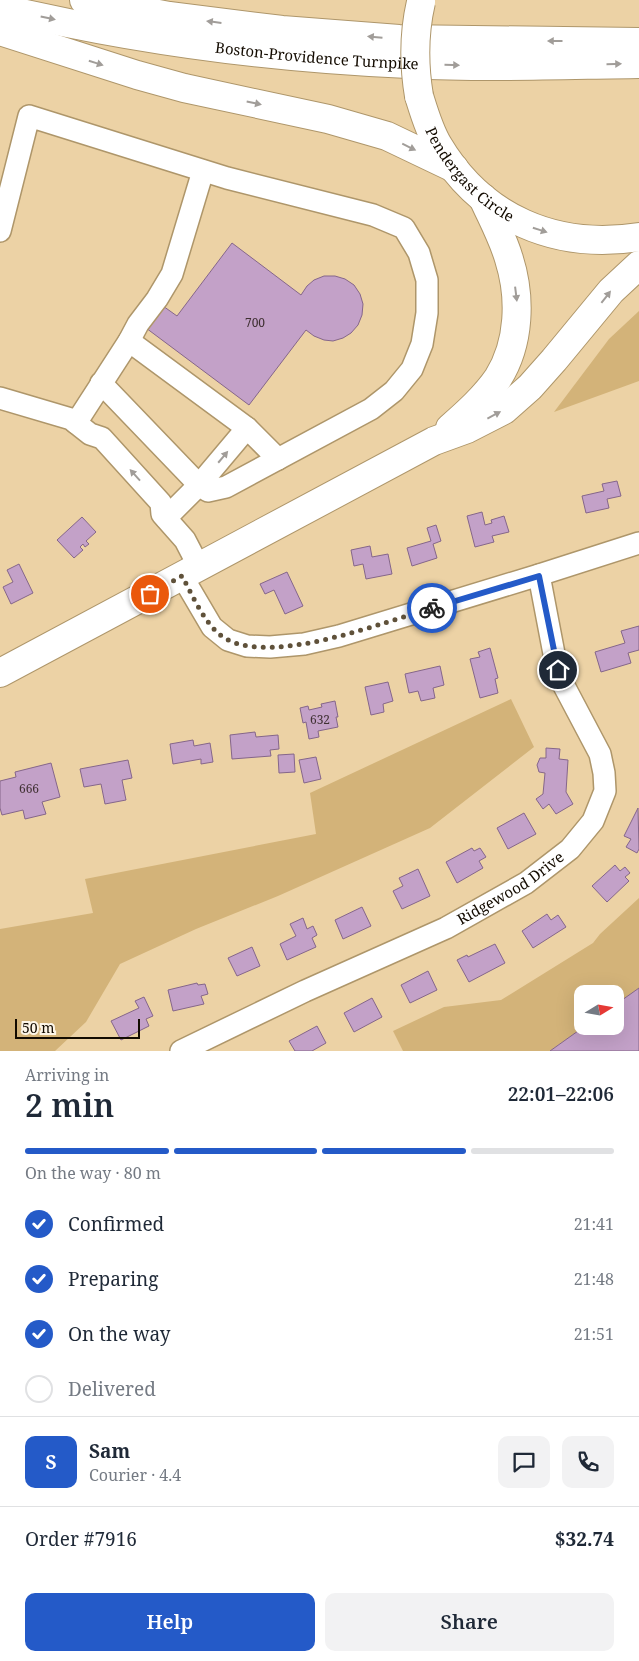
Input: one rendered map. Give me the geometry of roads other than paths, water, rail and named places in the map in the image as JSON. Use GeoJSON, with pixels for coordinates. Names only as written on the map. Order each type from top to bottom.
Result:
{"type":"FeatureCollection","features":[{"type":"Feature","properties":{"kind":"main road","name":"Boston-Providence Turnpike"},"geometry":{"type":"LineString","coordinates":[[84,0],[169,16],[282,30],[399,39],[639,42]]}},
{"type":"Feature","properties":{"kind":"main road","name":"Pendergast Circle"},"geometry":{"type":"LineString","coordinates":[[421,1],[417,19],[416,77],[419,96],[438,144],[454,168],[483,198],[509,216],[535,229],[567,238],[605,241],[639,237]]}},
{"type":"Feature","properties":{"kind":"main road","name":"Boston-Providence Turnpike"},"geometry":{"type":"LineString","coordinates":[[0,8],[92,28],[261,52],[333,59],[409,64],[525,66],[639,64]]}},
{"type":"Feature","properties":{"kind":"main road"},"geometry":{"type":"LineString","coordinates":[[0,32],[165,83],[328,119],[387,136],[454,168]]}},
{"type":"Feature","properties":{"kind":"main road"},"geometry":{"type":"LineString","coordinates":[[434,441],[468,413],[498,377],[512,346],[518,316],[515,286],[509,259],[483,198]]}},
{"type":"Feature","properties":{"kind":"main road"},"geometry":{"type":"LineString","coordinates":[[0,673],[434,441],[467,429],[504,410],[530,387],[611,291],[639,266]]}},
{"type":"Feature","properties":{"kind":"street"},"geometry":{"type":"LineString","coordinates":[[0,231],[29,116],[227,178],[373,214],[404,228],[419,253],[427,280],[427,313],[422,344],[412,369],[394,391],[372,409],[226,487],[208,491],[199,485],[101,383]]}},
{"type":"Feature","properties":{"kind":"street"},"geometry":{"type":"LineString","coordinates":[[83,428],[101,383],[172,274],[203,171]]}},
{"type":"Feature","properties":{"kind":"street"},"geometry":{"type":"LineString","coordinates":[[130,341],[247,428],[278,459]]}},
{"type":"Feature","properties":{"kind":"street"},"geometry":{"type":"LineString","coordinates":[[0,398],[71,418],[83,428],[90,446],[97,454],[150,512],[164,516],[185,540],[190,572],[212,627],[228,640],[247,646],[270,647],[304,644],[339,636],[539,576],[639,543]]}},
{"type":"Feature","properties":{"kind":"street"},"geometry":{"type":"LineString","coordinates":[[164,516],[199,485],[247,428]]}},
{"type":"Feature","properties":{"kind":"street","name":"Ridgewood Drive"},"geometry":{"type":"LineString","coordinates":[[181,1051],[305,991],[446,928],[526,883],[570,849],[593,821],[604,792],[604,773],[600,754],[562,682],[555,659],[539,576]]}}]}
